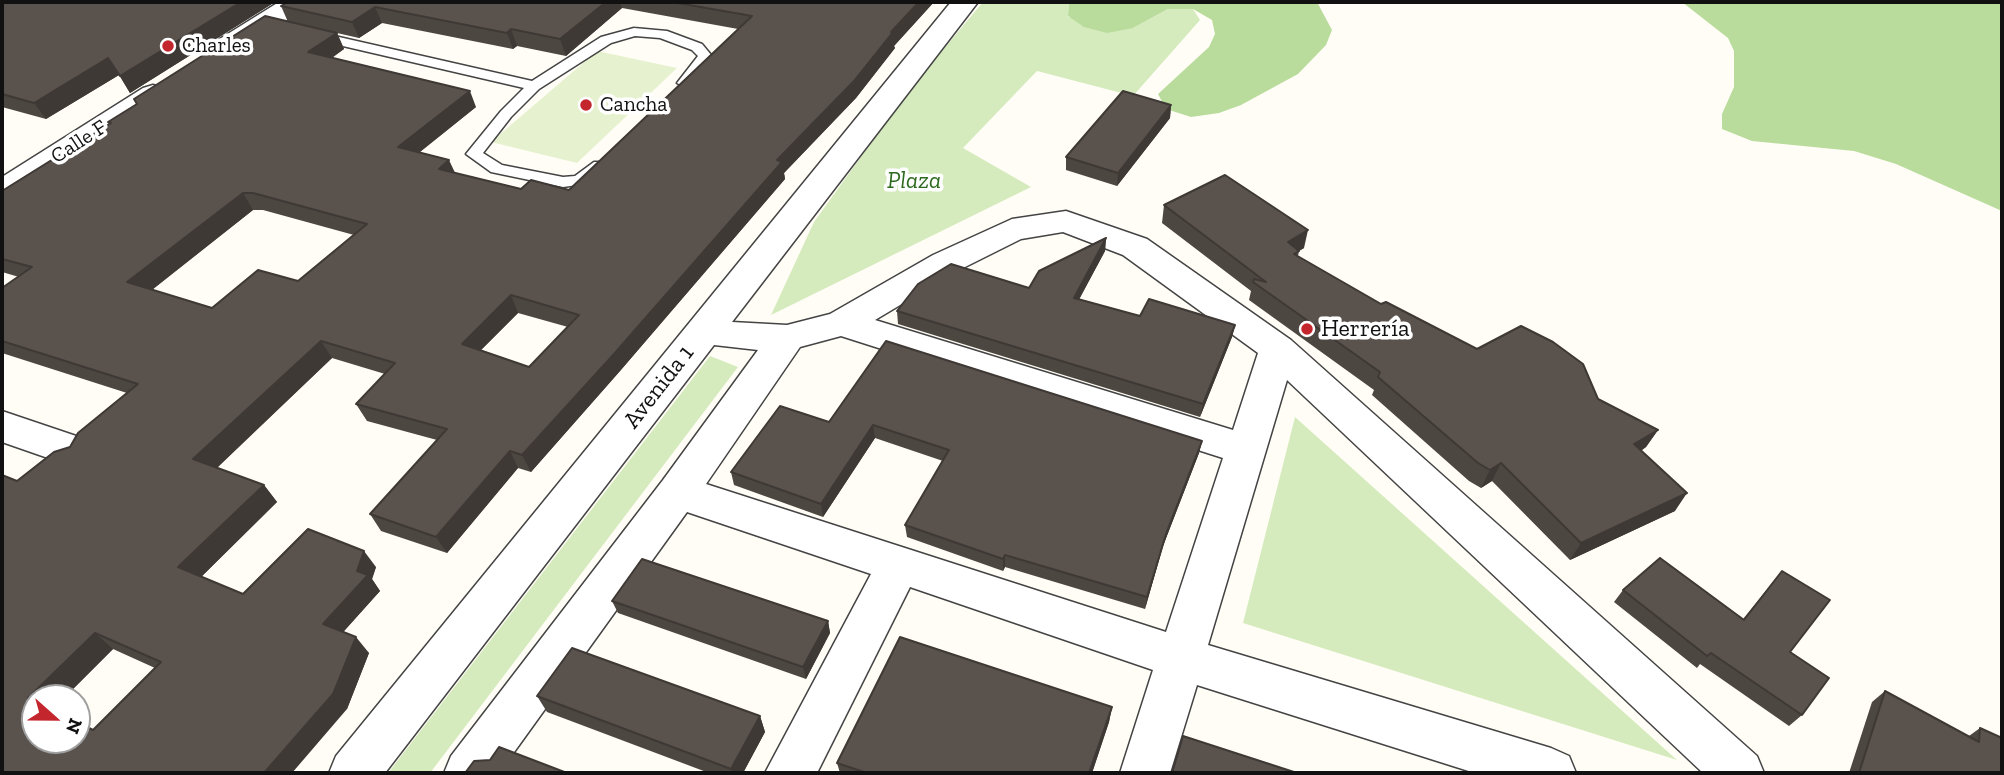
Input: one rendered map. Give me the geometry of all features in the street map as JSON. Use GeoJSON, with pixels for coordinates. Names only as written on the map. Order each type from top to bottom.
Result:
{"type":"FeatureCollection","features":[{"type":"Feature","properties":{"kind":"street"},"geometry":{"type":"LineString","coordinates":[[206,60],[285,29],[297,2]]}},
{"type":"Feature","properties":{"kind":"street","name":"Avenida 1"},"geometry":{"type":"LineString","coordinates":[[354,773],[965,2]]}},
{"type":"Feature","properties":{"kind":"street","name":"Calle F"},"geometry":{"type":"LineString","coordinates":[[2,191],[172,82]]}},
{"type":"Feature","properties":{"kind":"street"},"geometry":{"type":"LineString","coordinates":[[704,331],[745,337],[787,338],[842,323],[945,263],[1012,230],[1066,220],[1135,247],[1278,349],[1739,773]]}},
{"type":"Feature","properties":{"kind":"street"},"geometry":{"type":"LineString","coordinates":[[842,323],[1247,450]]}},
{"type":"Feature","properties":{"kind":"street"},"geometry":{"type":"LineString","coordinates":[[469,773],[678,492],[787,338]]}},
{"type":"Feature","properties":{"kind":"street"},"geometry":{"type":"LineString","coordinates":[[1145,773],[1183,659],[1278,349]]}},
{"type":"Feature","properties":{"kind":"street"},"geometry":{"type":"LineString","coordinates":[[2,426],[71,450]]}},
{"type":"Feature","properties":{"kind":"street"},"geometry":{"type":"LineString","coordinates":[[678,492],[1183,659],[1473,762],[1551,773]]}},
{"type":"Feature","properties":{"kind":"street"},"geometry":{"type":"LineString","coordinates":[[790,773],[899,565]]}},
{"type":"Feature","properties":{"kind":"lane"},"geometry":{"type":"LineString","coordinates":[[285,29],[534,86]]}},
{"type":"Feature","properties":{"kind":"lane"},"geometry":{"type":"LineString","coordinates":[[612,154],[593,173],[579,181],[563,182],[497,169],[474,154],[506,114],[534,86],[606,40],[634,32],[662,34],[697,47],[705,55],[699,67],[668,98]]}},
{"type":"Feature","properties":{"kind":"green space","name":"Plaza"},"geometry":{"type":"Polygon","coordinates":[[[983,2],[1069,2],[1068,17],[1133,28],[1168,9],[1193,9],[1200,20],[1133,96],[1037,71],[963,148],[1031,187],[771,315],[814,222],[909,90],[983,2]]]}},
{"type":"Feature","properties":{"kind":"green space"},"geometry":{"type":"Polygon","coordinates":[[[1069,2],[1317,2],[1332,30],[1326,45],[1298,74],[1241,105],[1219,113],[1191,117],[1166,109],[1158,94],[1209,47],[1215,34],[1212,20],[1193,9],[1168,9],[1133,28],[1107,33],[1084,27],[1068,16],[1069,2]]]}},
{"type":"Feature","properties":{"kind":"green space"},"geometry":{"type":"Polygon","coordinates":[[[1682,2],[2002,2],[2002,211],[1896,164],[1854,151],[1752,141],[1722,129],[1722,114],[1734,87],[1734,51],[1728,38],[1682,2]]]}},
{"type":"Feature","properties":{"kind":"green space","name":"Cancha"},"geometry":{"type":"Polygon","coordinates":[[[597,51],[677,68],[577,163],[491,142],[597,51]]]}},
{"type":"Feature","properties":{"kind":"green space"},"geometry":{"type":"Polygon","coordinates":[[[710,356],[738,367],[430,773],[388,773],[710,356]]]}},
{"type":"Feature","properties":{"kind":"green space"},"geometry":{"type":"Polygon","coordinates":[[[1295,417],[1677,760],[1243,623],[1295,417]]]}},
{"type":"Feature","properties":{"kind":"building"},"geometry":{"type":"Polygon","coordinates":[[[2,2],[241,2],[120,76],[108,58],[34,103],[2,94],[2,2]]]}},
{"type":"Feature","properties":{"kind":"building"},"geometry":{"type":"Polygon","coordinates":[[[288,2],[606,2],[560,39],[511,29],[507,33],[375,7],[352,22],[281,6],[288,2]]]}},
{"type":"Feature","properties":{"kind":"building"},"geometry":{"type":"Polygon","coordinates":[[[672,2],[919,2],[891,32],[854,81],[777,160],[782,162],[614,354],[522,455],[510,451],[436,537],[370,514],[447,429],[356,404],[395,363],[321,341],[193,459],[264,485],[178,567],[243,594],[308,529],[364,551],[357,571],[368,575],[323,624],[356,637],[333,694],[264,773],[2,773],[2,475],[17,481],[54,452],[70,447],[78,433],[138,384],[2,341],[2,288],[32,267],[2,259],[2,191],[111,123],[108,122],[137,104],[134,99],[265,16],[337,33],[308,52],[470,91],[398,147],[449,160],[439,169],[521,189],[531,180],[569,190],[752,16],[672,2]],[[243,193],[127,282],[212,308],[258,270],[298,281],[367,224],[253,193],[243,193]],[[511,295],[462,344],[529,367],[579,315],[511,295]]]}},
{"type":"Feature","properties":{"kind":"building"},"geometry":{"type":"Polygon","coordinates":[[[1123,91],[1171,105],[1118,173],[1066,157],[1123,91]]]}},
{"type":"Feature","properties":{"kind":"building"},"geometry":{"type":"Polygon","coordinates":[[[1225,175],[1308,230],[1288,242],[1299,251],[1294,254],[1381,304],[1386,302],[1477,349],[1521,326],[1553,342],[1583,364],[1598,399],[1658,430],[1634,444],[1687,493],[1581,543],[1501,463],[1490,470],[1478,463],[1378,377],[1380,372],[1253,282],[1254,279],[1266,282],[1164,205],[1225,175]]]}},
{"type":"Feature","properties":{"kind":"building"},"geometry":{"type":"Polygon","coordinates":[[[1106,238],[1074,298],[1140,316],[1149,299],[1235,325],[1203,404],[897,311],[918,284],[951,264],[1029,288],[1039,271],[1106,238]]]}},
{"type":"Feature","properties":{"kind":"building"},"geometry":{"type":"Polygon","coordinates":[[[886,341],[1202,441],[1166,534],[1147,597],[1005,555],[1003,559],[905,525],[949,450],[873,425],[821,504],[731,472],[780,406],[829,422],[886,341]]]}},
{"type":"Feature","properties":{"kind":"building"},"geometry":{"type":"Polygon","coordinates":[[[1660,558],[1744,620],[1782,571],[1830,600],[1790,652],[1829,678],[1802,715],[1711,653],[1707,656],[1623,590],[1660,558]]]}},
{"type":"Feature","properties":{"kind":"building"},"geometry":{"type":"Polygon","coordinates":[[[642,559],[828,621],[803,667],[612,601],[642,559]]]}},
{"type":"Feature","properties":{"kind":"building"},"geometry":{"type":"Polygon","coordinates":[[[900,637],[1112,707],[1089,773],[867,773],[837,763],[900,637]]]}},
{"type":"Feature","properties":{"kind":"building"},"geometry":{"type":"Polygon","coordinates":[[[572,648],[760,716],[731,769],[537,696],[572,648]]]}},
{"type":"Feature","properties":{"kind":"building"},"geometry":{"type":"Polygon","coordinates":[[[1885,691],[1979,742],[1980,728],[2002,738],[2002,773],[1859,773],[1885,691]]]}},
{"type":"Feature","properties":{"kind":"building"},"geometry":{"type":"Polygon","coordinates":[[[1183,736],[1297,773],[1172,773],[1183,736]]]}},
{"type":"Feature","properties":{"kind":"building"},"geometry":{"type":"Polygon","coordinates":[[[499,747],[567,773],[465,773],[474,761],[490,760],[499,747]]]}},
{"type":"Feature","properties":{"kind":"place","name":"Charles"},"geometry":{"type":"Point","coordinates":[168,46]}},
{"type":"Feature","properties":{"kind":"place","name":"Cancha"},"geometry":{"type":"Point","coordinates":[586,105]}},
{"type":"Feature","properties":{"kind":"place","name":"Herrería"},"geometry":{"type":"Point","coordinates":[1307,329]}}]}
